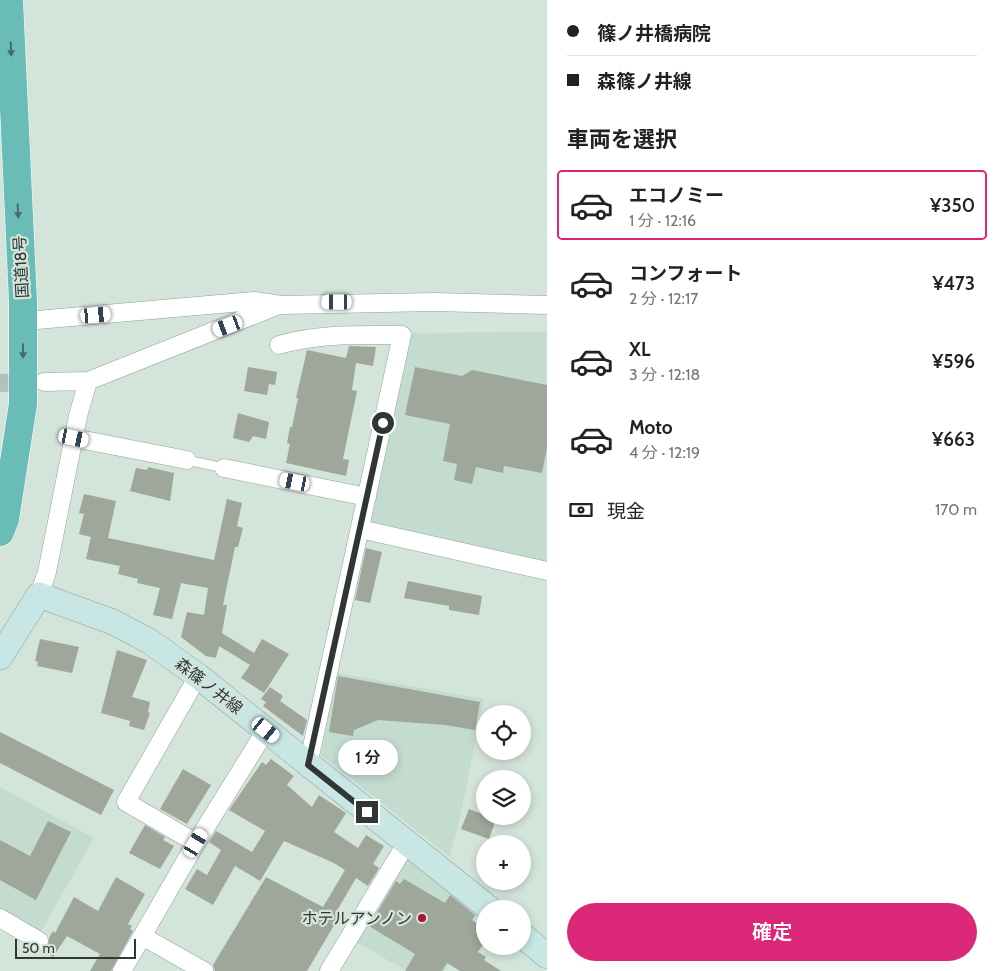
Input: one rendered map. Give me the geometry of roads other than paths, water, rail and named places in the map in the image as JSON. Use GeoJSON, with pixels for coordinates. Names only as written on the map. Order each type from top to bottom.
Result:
{"type":"FeatureCollection","features":[{"type":"Feature","properties":{"kind":"highway","name":"国道18号"},"geometry":{"type":"LineString","coordinates":[[0,532],[5,519],[23,404],[30,311],[9,0]]}},
{"type":"Feature","properties":{"kind":"main road","name":"森篠ノ井線"},"geometry":{"type":"LineString","coordinates":[[39,595],[113,622],[149,641],[198,676],[478,900]]}},
{"type":"Feature","properties":{"kind":"main road"},"geometry":{"type":"LineString","coordinates":[[0,657],[39,595]]}},
{"type":"Feature","properties":{"kind":"main road"},"geometry":{"type":"LineString","coordinates":[[531,943],[547,956]]}},
{"type":"Feature","properties":{"kind":"street"},"geometry":{"type":"LineString","coordinates":[[30,311],[254,301],[280,305],[435,302],[547,305]]}},
{"type":"Feature","properties":{"kind":"street"},"geometry":{"type":"LineString","coordinates":[[44,382],[88,381],[280,305]]}},
{"type":"Feature","properties":{"kind":"street"},"geometry":{"type":"LineString","coordinates":[[279,345],[299,339],[321,337],[402,335],[308,765]]}},
{"type":"Feature","properties":{"kind":"street"},"geometry":{"type":"LineString","coordinates":[[39,595],[50,554],[88,381]]}},
{"type":"Feature","properties":{"kind":"street"},"geometry":{"type":"LineString","coordinates":[[74,438],[187,460]]}},
{"type":"Feature","properties":{"kind":"street"},"geometry":{"type":"LineString","coordinates":[[224,468],[367,497]]}},
{"type":"Feature","properties":{"kind":"street"},"geometry":{"type":"LineString","coordinates":[[360,529],[547,571]]}},
{"type":"Feature","properties":{"kind":"street"},"geometry":{"type":"LineString","coordinates":[[196,843],[126,802],[198,676]]}},
{"type":"Feature","properties":{"kind":"street"},"geometry":{"type":"LineString","coordinates":[[122,971],[196,843],[266,730]]}},
{"type":"Feature","properties":{"kind":"street"},"geometry":{"type":"LineString","coordinates":[[329,971],[406,844]]}},
{"type":"Feature","properties":{"kind":"street"},"geometry":{"type":"LineString","coordinates":[[0,918],[39,941]]}},
{"type":"Feature","properties":{"kind":"street"},"geometry":{"type":"LineString","coordinates":[[142,936],[204,971]]}},
{"type":"Feature","properties":{"kind":"street"},"geometry":{"type":"LineString","coordinates":[[540,971],[547,960]]}},
{"type":"Feature","properties":{"kind":"lane"},"geometry":{"type":"LineString","coordinates":[[187,460],[224,468]]}},
{"type":"Feature","properties":{"kind":"tunnel"},"geometry":{"type":"LineString","coordinates":[[0,383],[32,382]]}},
{"type":"Feature","properties":{"kind":"place","name":"ホテルアンノン"},"geometry":{"type":"Point","coordinates":[422,918]}}]}
